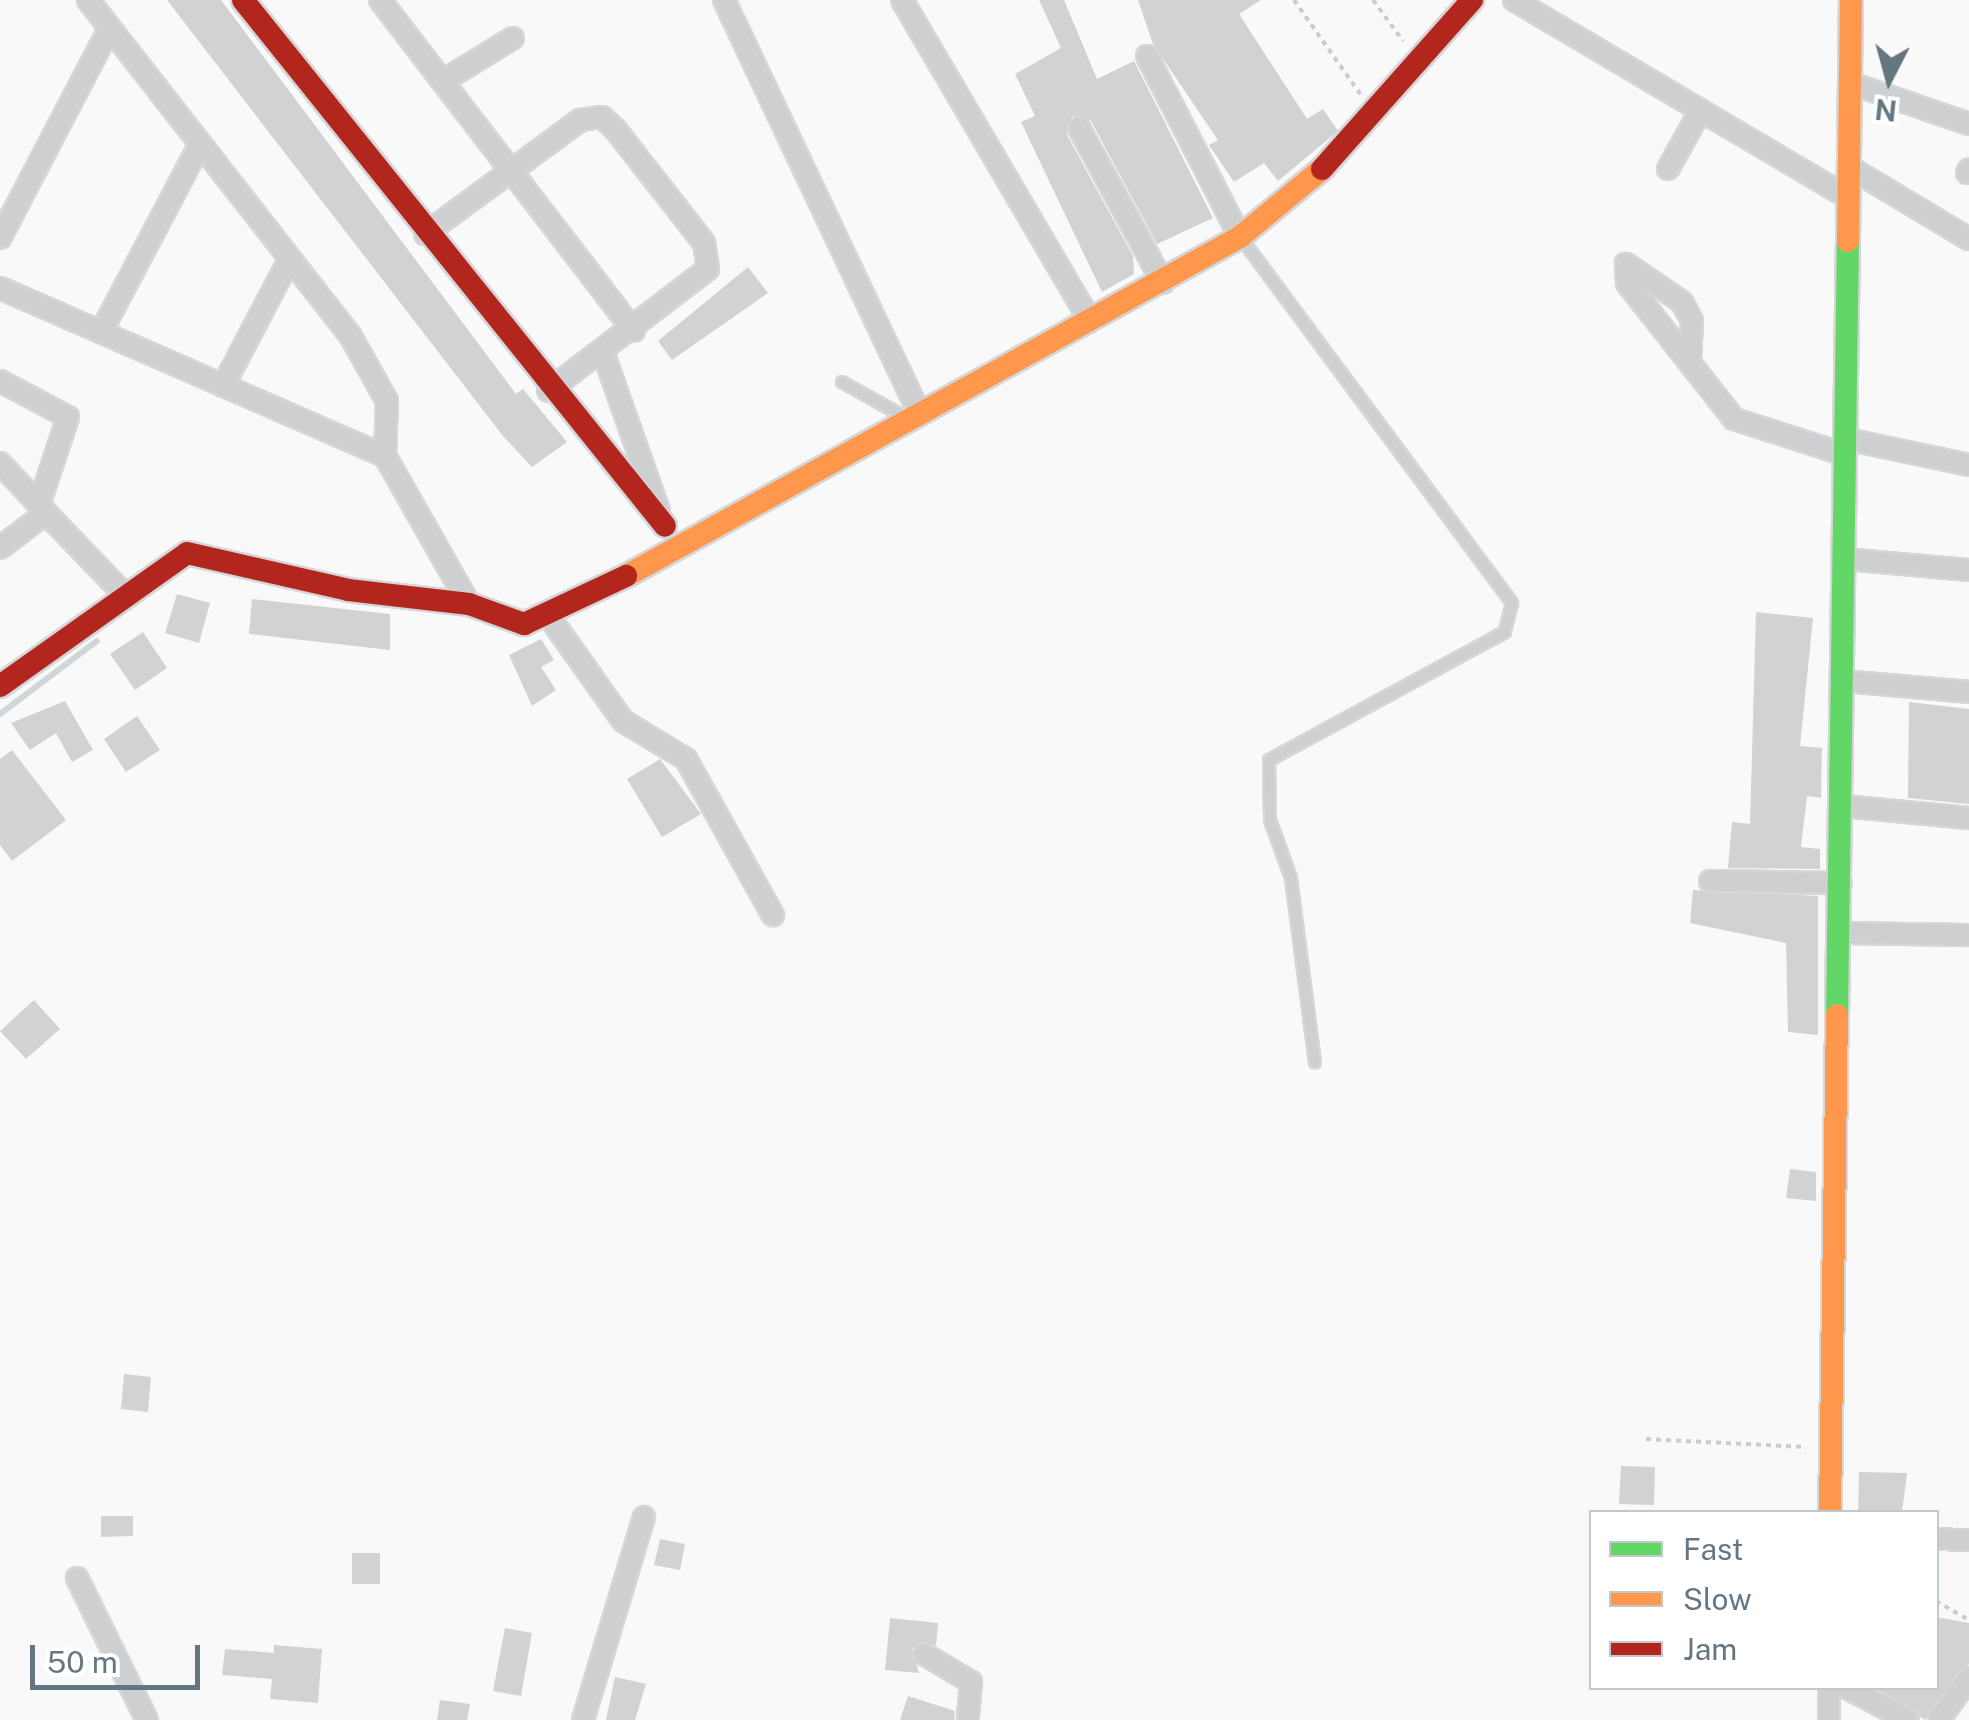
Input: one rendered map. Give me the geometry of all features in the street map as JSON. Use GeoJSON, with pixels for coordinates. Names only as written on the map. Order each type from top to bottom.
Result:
{"type":"FeatureCollection","features":[{"type":"Feature","properties":{"kind":"street"},"geometry":{"type":"LineString","coordinates":[[88,0],[376,378],[393,431],[385,456]]}},
{"type":"Feature","properties":{"kind":"street"},"geometry":{"type":"LineString","coordinates":[[243,0],[548,391],[671,535]]}},
{"type":"Feature","properties":{"kind":"street"},"geometry":{"type":"LineString","coordinates":[[724,0],[911,413]]}},
{"type":"Feature","properties":{"kind":"street"},"geometry":{"type":"LineString","coordinates":[[902,0],[1090,321]]}},
{"type":"Feature","properties":{"kind":"street"},"geometry":{"type":"LineString","coordinates":[[0,686],[187,553],[348,590],[469,604],[524,624],[550,618],[671,535],[1163,283],[1240,237],[1319,176],[1420,65],[1472,0]]}},
{"type":"Feature","properties":{"kind":"street"},"geometry":{"type":"LineString","coordinates":[[1514,0],[1698,115],[1848,198]]}},
{"type":"Feature","properties":{"kind":"street"},"geometry":{"type":"LineString","coordinates":[[1830,1510],[1851,0]]}},
{"type":"Feature","properties":{"kind":"street"},"geometry":{"type":"LineString","coordinates":[[387,2],[634,332]]}},
{"type":"Feature","properties":{"kind":"street"},"geometry":{"type":"LineString","coordinates":[[0,238],[110,28]]}},
{"type":"Feature","properties":{"kind":"street"},"geometry":{"type":"LineString","coordinates":[[443,81],[513,38]]}},
{"type":"Feature","properties":{"kind":"street"},"geometry":{"type":"LineString","coordinates":[[1147,56],[1240,237]]}},
{"type":"Feature","properties":{"kind":"street"},"geometry":{"type":"LineString","coordinates":[[1850,83],[1969,124]]}},
{"type":"Feature","properties":{"kind":"street"},"geometry":{"type":"LineString","coordinates":[[1668,169],[1698,115]]}},
{"type":"Feature","properties":{"kind":"street"},"geometry":{"type":"LineString","coordinates":[[425,234],[580,120],[602,118],[704,243],[702,279],[604,355],[548,391]]}},
{"type":"Feature","properties":{"kind":"street"},"geometry":{"type":"LineString","coordinates":[[1079,128],[1163,283]]}},
{"type":"Feature","properties":{"kind":"street"},"geometry":{"type":"LineString","coordinates":[[101,332],[200,144]]}},
{"type":"Feature","properties":{"kind":"street"},"geometry":{"type":"LineString","coordinates":[[1849,166],[1969,238]]}},
{"type":"Feature","properties":{"kind":"street"},"geometry":{"type":"LineString","coordinates":[[223,386],[287,264]]}},
{"type":"Feature","properties":{"kind":"street"},"geometry":{"type":"LineString","coordinates":[[0,288],[385,456],[469,604]]}},
{"type":"Feature","properties":{"kind":"street"},"geometry":{"type":"LineString","coordinates":[[604,355],[671,535]]}},
{"type":"Feature","properties":{"kind":"street"},"geometry":{"type":"LineString","coordinates":[[1690,360],[1734,419],[1846,447],[1969,465]]}},
{"type":"Feature","properties":{"kind":"street"},"geometry":{"type":"LineString","coordinates":[[0,381],[68,417],[42,508],[0,548]]}},
{"type":"Feature","properties":{"kind":"street"},"geometry":{"type":"LineString","coordinates":[[0,463],[125,595]]}},
{"type":"Feature","properties":{"kind":"street"},"geometry":{"type":"LineString","coordinates":[[1845,559],[1969,570]]}},
{"type":"Feature","properties":{"kind":"street"},"geometry":{"type":"LineString","coordinates":[[550,618],[623,721],[686,759],[772,914]]}},
{"type":"Feature","properties":{"kind":"street"},"geometry":{"type":"LineString","coordinates":[[1844,681],[1969,692]]}},
{"type":"Feature","properties":{"kind":"street"},"geometry":{"type":"LineString","coordinates":[[1842,806],[1969,818]]}},
{"type":"Feature","properties":{"kind":"street"},"geometry":{"type":"LineString","coordinates":[[1710,881],[1841,883]]}},
{"type":"Feature","properties":{"kind":"street"},"geometry":{"type":"LineString","coordinates":[[1840,933],[1969,935]]}},
{"type":"Feature","properties":{"kind":"street"},"geometry":{"type":"LineString","coordinates":[[583,1720],[644,1517]]}},
{"type":"Feature","properties":{"kind":"street"},"geometry":{"type":"LineString","coordinates":[[1939,1540],[1969,1540]]}},
{"type":"Feature","properties":{"kind":"street"},"geometry":{"type":"LineString","coordinates":[[77,1578],[147,1720]]}},
{"type":"Feature","properties":{"kind":"street"},"geometry":{"type":"LineString","coordinates":[[924,1654],[971,1682],[968,1720]]}},
{"type":"Feature","properties":{"kind":"street"},"geometry":{"type":"LineString","coordinates":[[1939,1720],[1969,1678]]}},
{"type":"Feature","properties":{"kind":"street"},"geometry":{"type":"LineString","coordinates":[[1829,1720],[1830,1690]]}},
{"type":"Feature","properties":{"kind":"street"},"geometry":{"type":"LineString","coordinates":[[1851,1690],[1908,1720]]}},
{"type":"Feature","properties":{"kind":"lane"},"geometry":{"type":"LineString","coordinates":[[1240,237],[1512,604],[1505,632],[1269,760],[1268,805],[1290,878],[1316,1062]]}},
{"type":"Feature","properties":{"kind":"lane"},"geometry":{"type":"LineString","coordinates":[[842,382],[911,413]]}},
{"type":"Feature","properties":{"kind":"path"},"geometry":{"type":"LineString","coordinates":[[1294,0],[1378,113]]}},
{"type":"Feature","properties":{"kind":"path"},"geometry":{"type":"LineString","coordinates":[[1374,0],[1420,65]]}},
{"type":"Feature","properties":{"kind":"path"},"geometry":{"type":"LineString","coordinates":[[1646,1439],[1830,1448]]}},
{"type":"Feature","properties":{"kind":"path"},"geometry":{"type":"LineString","coordinates":[[1939,1603],[1969,1620]]}},
{"type":"Feature","properties":{"kind":"building"},"geometry":{"type":"Polygon","coordinates":[[[167,0],[221,0],[516,394],[523,389],[567,442],[532,467],[503,436],[167,0]]]}},
{"type":"Feature","properties":{"kind":"building"},"geometry":{"type":"Polygon","coordinates":[[[1039,0],[1064,0],[1097,79],[1134,61],[1213,218],[1157,244],[1091,121],[1072,116],[1067,135],[1133,256],[1134,274],[1102,292],[1021,122],[1035,116],[1015,74],[1061,48],[1039,0]]]}},
{"type":"Feature","properties":{"kind":"building"},"geometry":{"type":"Polygon","coordinates":[[[1138,0],[1261,0],[1239,14],[1307,119],[1323,109],[1338,131],[1278,181],[1264,163],[1234,182],[1209,145],[1218,140],[1153,44],[1138,0]]]}},
{"type":"Feature","properties":{"kind":"building"},"geometry":{"type":"Polygon","coordinates":[[[748,267],[768,293],[672,360],[658,341],[748,267]]]}},
{"type":"Feature","properties":{"kind":"building"},"geometry":{"type":"Polygon","coordinates":[[[177,594],[210,603],[199,643],[165,633],[177,594]]]}},
{"type":"Feature","properties":{"kind":"building"},"geometry":{"type":"Polygon","coordinates":[[[252,599],[390,614],[390,650],[249,634],[252,599]]]}},
{"type":"Feature","properties":{"kind":"building"},"geometry":{"type":"Polygon","coordinates":[[[1756,612],[1813,618],[1800,746],[1822,748],[1821,798],[1807,796],[1801,847],[1820,849],[1820,869],[1728,868],[1732,822],[1750,824],[1756,612]]]}},
{"type":"Feature","properties":{"kind":"building"},"geometry":{"type":"Polygon","coordinates":[[[143,632],[167,668],[135,690],[110,654],[143,632]]]}},
{"type":"Feature","properties":{"kind":"building"},"geometry":{"type":"Polygon","coordinates":[[[541,639],[554,660],[541,667],[556,690],[532,706],[509,655],[541,639]]]}},
{"type":"Feature","properties":{"kind":"building"},"geometry":{"type":"Polygon","coordinates":[[[65,701],[93,750],[72,762],[56,733],[30,750],[11,723],[65,701]]]}},
{"type":"Feature","properties":{"kind":"building"},"geometry":{"type":"Polygon","coordinates":[[[1909,702],[1969,709],[1969,804],[1908,798],[1909,702]]]}},
{"type":"Feature","properties":{"kind":"building"},"geometry":{"type":"Polygon","coordinates":[[[137,716],[160,750],[126,772],[104,739],[137,716]]]}},
{"type":"Feature","properties":{"kind":"building"},"geometry":{"type":"Polygon","coordinates":[[[12,750],[66,820],[12,861],[0,845],[0,759],[12,750]]]}},
{"type":"Feature","properties":{"kind":"building"},"geometry":{"type":"Polygon","coordinates":[[[660,759],[701,814],[662,837],[627,779],[660,759]]]}},
{"type":"Feature","properties":{"kind":"building"},"geometry":{"type":"Polygon","coordinates":[[[1693,890],[1818,896],[1818,1035],[1788,1032],[1786,943],[1690,923],[1693,890]]]}},
{"type":"Feature","properties":{"kind":"building"},"geometry":{"type":"Polygon","coordinates":[[[34,1000],[60,1029],[26,1059],[0,1031],[34,1000]]]}},
{"type":"Feature","properties":{"kind":"building"},"geometry":{"type":"Polygon","coordinates":[[[1790,1169],[1816,1172],[1816,1201],[1786,1198],[1790,1169]]]}},
{"type":"Feature","properties":{"kind":"building"},"geometry":{"type":"Polygon","coordinates":[[[124,1374],[151,1377],[148,1412],[121,1409],[124,1374]]]}},
{"type":"Feature","properties":{"kind":"building"},"geometry":{"type":"Polygon","coordinates":[[[1621,1466],[1655,1467],[1654,1505],[1619,1504],[1621,1466]]]}},
{"type":"Feature","properties":{"kind":"building"},"geometry":{"type":"Polygon","coordinates":[[[1859,1472],[1907,1473],[1902,1510],[1858,1510],[1859,1472]]]}},
{"type":"Feature","properties":{"kind":"building"},"geometry":{"type":"Polygon","coordinates":[[[101,1516],[133,1516],[133,1536],[101,1537],[101,1516]]]}},
{"type":"Feature","properties":{"kind":"building"},"geometry":{"type":"Polygon","coordinates":[[[660,1539],[685,1544],[680,1570],[654,1565],[660,1539]]]}},
{"type":"Feature","properties":{"kind":"building"},"geometry":{"type":"Polygon","coordinates":[[[352,1553],[380,1553],[380,1584],[352,1584],[352,1553]]]}},
{"type":"Feature","properties":{"kind":"building"},"geometry":{"type":"Polygon","coordinates":[[[890,1618],[938,1623],[936,1645],[912,1648],[919,1673],[885,1670],[890,1618]]]}},
{"type":"Feature","properties":{"kind":"building"},"geometry":{"type":"Polygon","coordinates":[[[1939,1618],[1969,1623],[1969,1664],[1925,1720],[1879,1690],[1939,1690],[1939,1618]]]}},
{"type":"Feature","properties":{"kind":"building"},"geometry":{"type":"Polygon","coordinates":[[[505,1628],[532,1633],[521,1696],[493,1691],[505,1628]]]}},
{"type":"Feature","properties":{"kind":"building"},"geometry":{"type":"Polygon","coordinates":[[[274,1645],[322,1649],[318,1703],[270,1699],[272,1679],[222,1675],[225,1649],[274,1653],[274,1645]]]}},
{"type":"Feature","properties":{"kind":"building"},"geometry":{"type":"Polygon","coordinates":[[[615,1677],[646,1684],[635,1720],[606,1720],[615,1677]]]}},
{"type":"Feature","properties":{"kind":"building"},"geometry":{"type":"Polygon","coordinates":[[[908,1696],[955,1711],[954,1720],[900,1720],[908,1696]]]}},
{"type":"Feature","properties":{"kind":"building"},"geometry":{"type":"Polygon","coordinates":[[[440,1700],[470,1704],[467,1720],[437,1720],[440,1700]]]}},
{"type":"Feature","properties":{"kind":"waterway"},"geometry":{"type":"LineString","coordinates":[[0,714],[97,641]]}},
{"type":"Feature","properties":{"kind":"traffic: fast"},"geometry":{"type":"LineString","coordinates":[[1837,1015],[1848,241]]}},
{"type":"Feature","properties":{"kind":"traffic: slow"},"geometry":{"type":"LineString","coordinates":[[1848,241],[1851,0]]}},
{"type":"Feature","properties":{"kind":"traffic: slow"},"geometry":{"type":"LineString","coordinates":[[626,576],[1240,237],[1322,169]]}},
{"type":"Feature","properties":{"kind":"traffic: slow"},"geometry":{"type":"LineString","coordinates":[[1830,1510],[1837,1015]]}},
{"type":"Feature","properties":{"kind":"traffic: jam"},"geometry":{"type":"LineString","coordinates":[[243,0],[665,526]]}},
{"type":"Feature","properties":{"kind":"traffic: jam"},"geometry":{"type":"LineString","coordinates":[[1322,169],[1472,0]]}},
{"type":"Feature","properties":{"kind":"traffic: jam"},"geometry":{"type":"LineString","coordinates":[[0,686],[187,553],[348,590],[469,604],[524,624],[626,576]]}}]}
